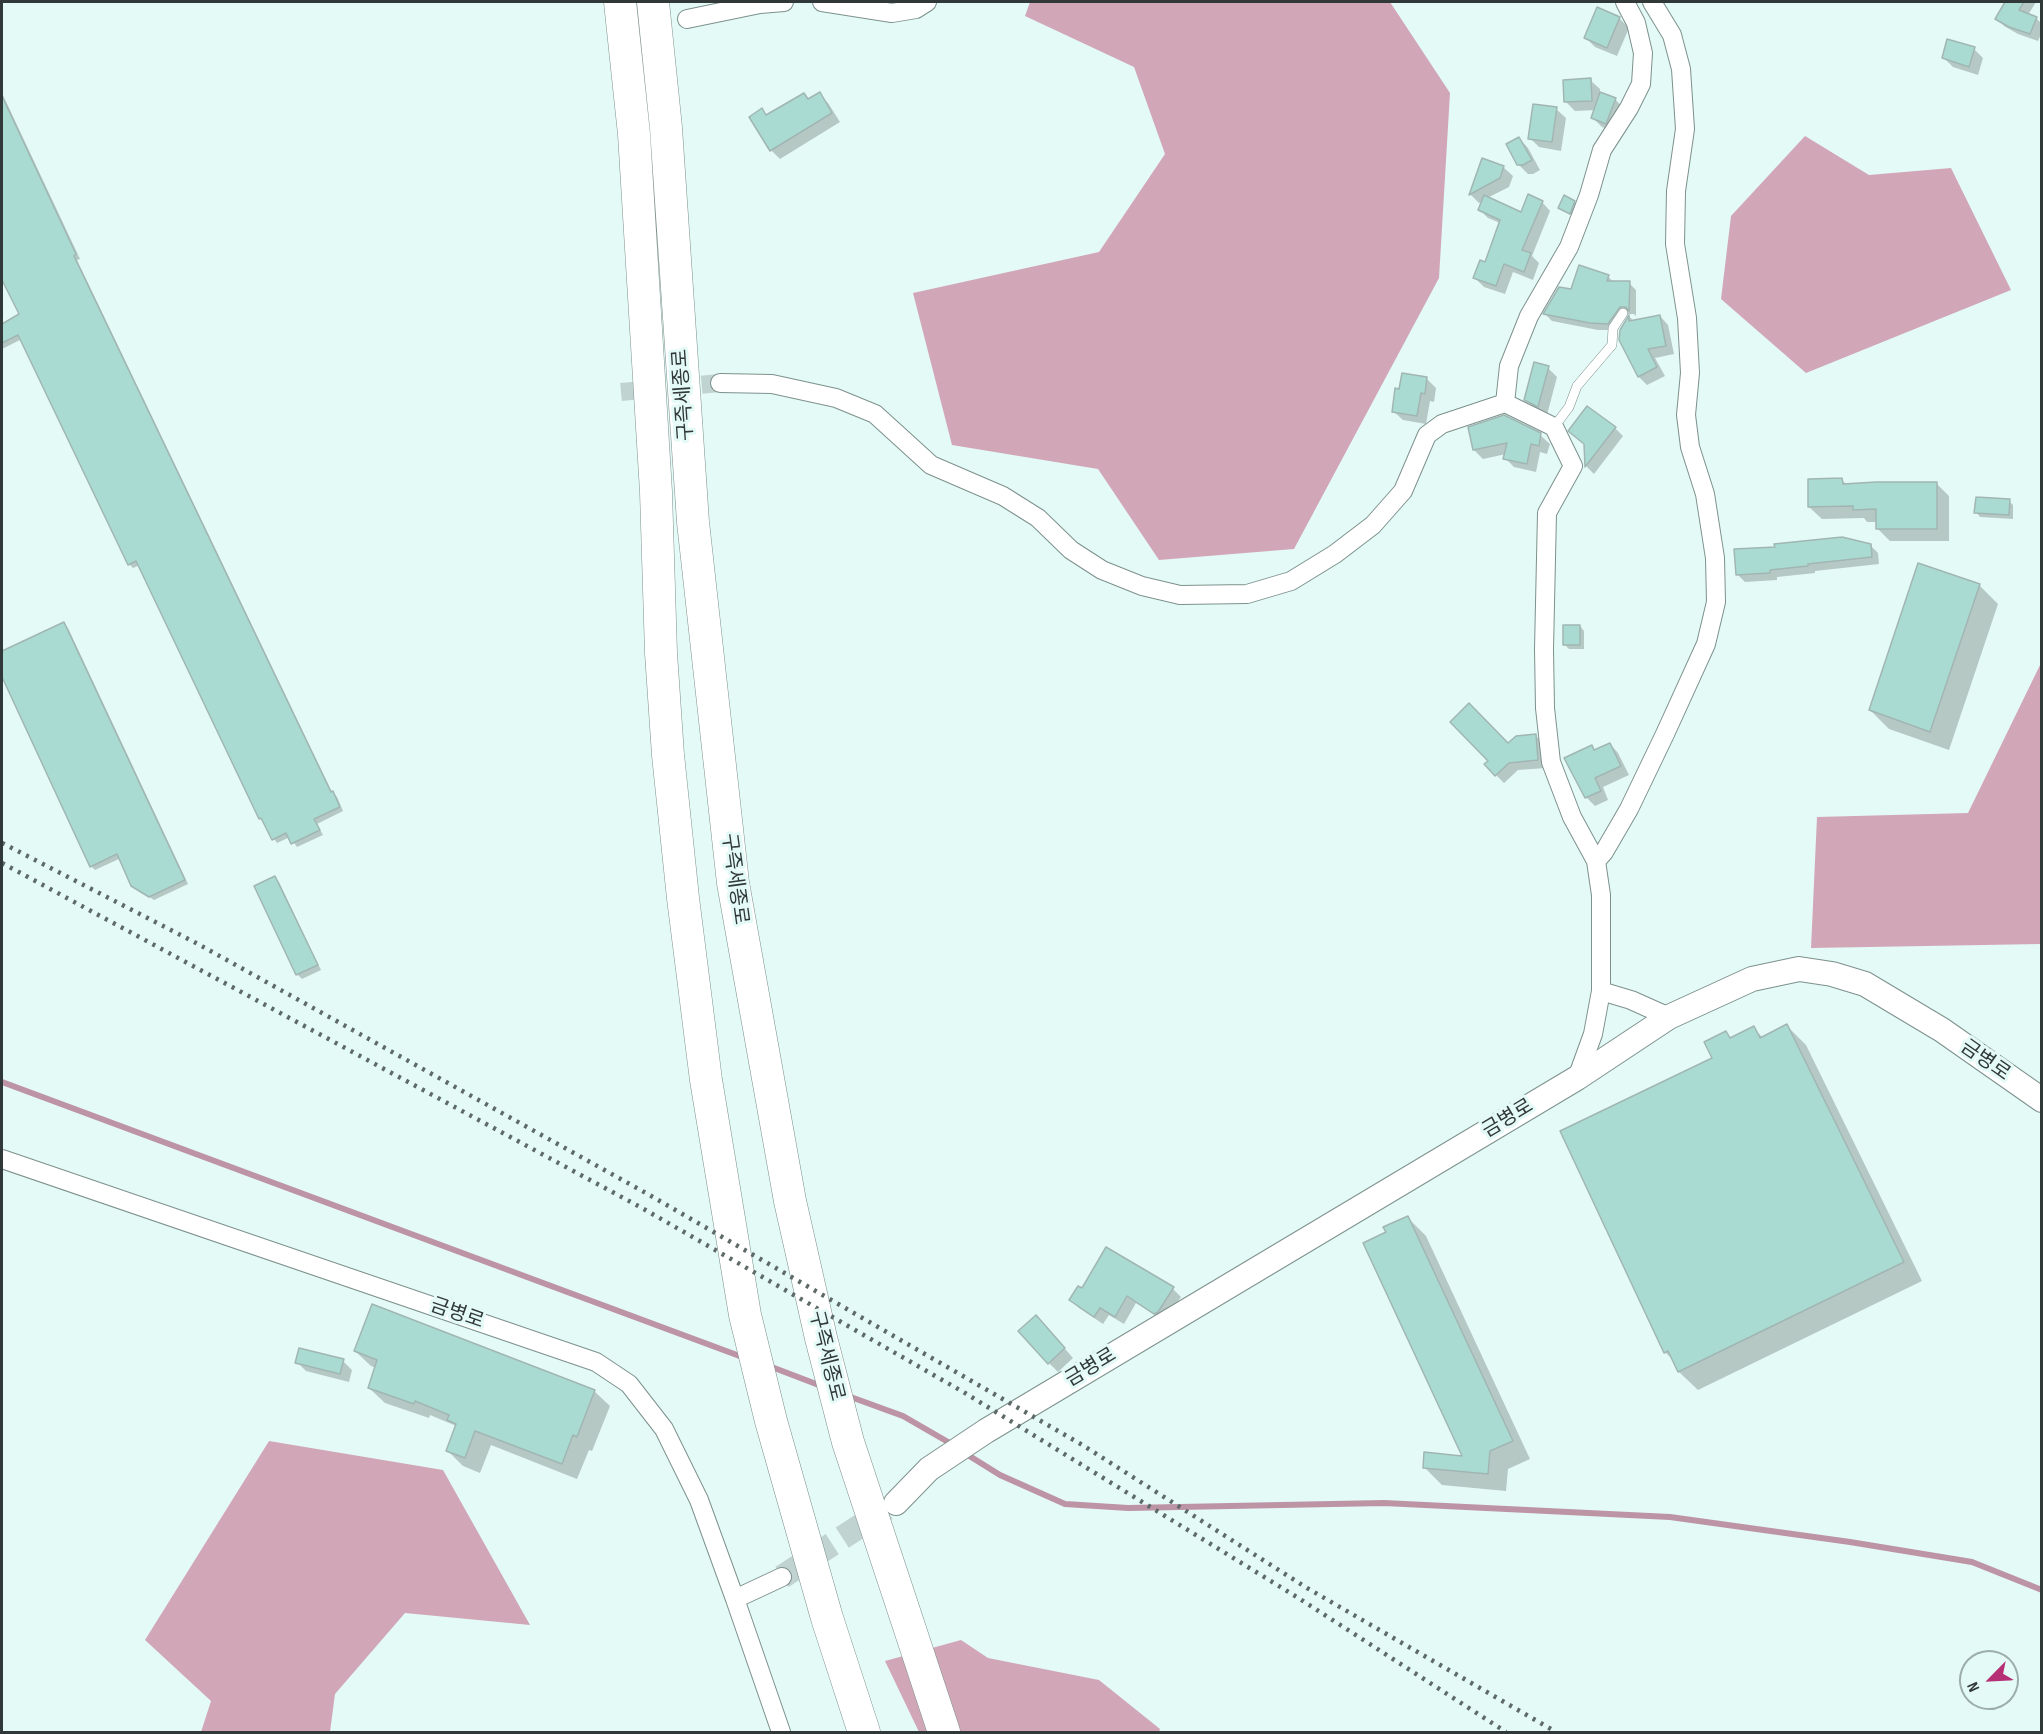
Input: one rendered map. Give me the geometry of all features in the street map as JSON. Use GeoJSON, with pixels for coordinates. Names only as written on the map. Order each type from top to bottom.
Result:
{"type":"FeatureCollection","features":[{"type":"Feature","properties":{"kind":"highway","name":"구즉세종로"},"geometry":{"type":"LineString","coordinates":[[620,2],[634,134],[656,492],[661,652],[668,755],[706,1080],[745,1314],[771,1421],[827,1618],[864,1732]]}},
{"type":"Feature","properties":{"kind":"highway","name":"구즉세종로"},"geometry":{"type":"LineString","coordinates":[[653,2],[666,129],[693,522],[733,883],[790,1201],[821,1338],[848,1442],[945,1732]]}},
{"type":"Feature","properties":{"kind":"street"},"geometry":{"type":"LineString","coordinates":[[687,20],[760,4],[784,2]]}},
{"type":"Feature","properties":{"kind":"street"},"geometry":{"type":"LineString","coordinates":[[822,2],[892,13],[916,9],[927,2]]}},
{"type":"Feature","properties":{"kind":"street"},"geometry":{"type":"LineString","coordinates":[[1505,403],[1509,366],[1529,316],[1569,247],[1589,195],[1602,150],[1629,108],[1641,84],[1643,53],[1636,22],[1624,2]]}},
{"type":"Feature","properties":{"kind":"street"},"geometry":{"type":"LineString","coordinates":[[1596,861],[1604,852],[1629,809],[1665,734],[1706,644],[1716,602],[1715,558],[1705,494],[1690,447],[1686,415],[1690,373],[1688,318],[1675,244],[1676,191],[1685,129],[1682,69],[1672,35],[1652,2]]}},
{"type":"Feature","properties":{"kind":"street"},"geometry":{"type":"LineString","coordinates":[[720,383],[771,384],[836,398],[876,414],[931,465],[1003,496],[1038,518],[1071,550],[1102,570],[1142,586],[1180,595],[1247,594],[1291,581],[1335,554],[1373,525],[1403,491],[1426,435],[1442,424],[1505,403],[1554,427],[1573,466],[1547,513],[1545,708],[1551,762],[1572,817],[1596,861],[1601,895],[1601,991],[1593,1034],[1577,1078]]}},
{"type":"Feature","properties":{"kind":"street","name":"금병로"},"geometry":{"type":"LineString","coordinates":[[896,1503],[929,1469],[986,1431],[1577,1078],[1669,1017],[1752,979],[1799,969],[1832,974],[1865,984],[1942,1030],[2042,1100]]}},
{"type":"Feature","properties":{"kind":"street"},"geometry":{"type":"LineString","coordinates":[[1601,991],[1631,1000],[1669,1017]]}},
{"type":"Feature","properties":{"kind":"street","name":"금병로"},"geometry":{"type":"LineString","coordinates":[[2,1159],[596,1362],[629,1384],[664,1429],[699,1500],[781,1732]]}},
{"type":"Feature","properties":{"kind":"street"},"geometry":{"type":"LineString","coordinates":[[735,1599],[782,1577]]}},
{"type":"Feature","properties":{"kind":"lane"},"geometry":{"type":"LineString","coordinates":[[1554,427],[1569,407],[1577,386],[1612,345],[1613,328],[1623,313]]}},
{"type":"Feature","properties":{"kind":"shaded area"},"geometry":{"type":"Polygon","coordinates":[[[1030,2],[1390,2],[1450,93],[1439,278],[1294,549],[1159,560],[1098,469],[952,445],[913,293],[1099,252],[1165,154],[1134,67],[1025,16],[1030,2]]]}},
{"type":"Feature","properties":{"kind":"shaded area"},"geometry":{"type":"Polygon","coordinates":[[[1805,136],[1869,175],[1951,168],[2011,290],[1806,373],[1721,299],[1731,216],[1805,136]]]}},
{"type":"Feature","properties":{"kind":"shaded area"},"geometry":{"type":"Polygon","coordinates":[[[2041,663],[2041,944],[1811,948],[1817,817],[1968,813],[2041,663]]]}},
{"type":"Feature","properties":{"kind":"shaded area"},"geometry":{"type":"Polygon","coordinates":[[[269,1441],[443,1470],[530,1625],[405,1613],[335,1694],[330,1732],[201,1732],[211,1701],[145,1640],[269,1441]]]}},
{"type":"Feature","properties":{"kind":"shaded area"},"geometry":{"type":"Polygon","coordinates":[[[961,1640],[988,1658],[1099,1680],[1160,1729],[1159,1732],[919,1732],[885,1661],[961,1640]]]}},
{"type":"Feature","properties":{"kind":"building"},"geometry":{"type":"Polygon","coordinates":[[[2005,2],[2024,2],[2019,10],[2037,17],[2030,34],[2009,27],[1995,19],[2005,2]]]}},
{"type":"Feature","properties":{"kind":"building"},"geometry":{"type":"Polygon","coordinates":[[[1597,7],[1620,17],[1607,48],[1584,38],[1597,7]]]}},
{"type":"Feature","properties":{"kind":"building"},"geometry":{"type":"Polygon","coordinates":[[[1947,39],[1975,47],[1969,67],[1942,58],[1947,39]]]}},
{"type":"Feature","properties":{"kind":"building"},"geometry":{"type":"Polygon","coordinates":[[[1591,78],[1592,101],[1564,102],[1563,80],[1591,78]]]}},
{"type":"Feature","properties":{"kind":"building"},"geometry":{"type":"Polygon","coordinates":[[[820,92],[832,113],[770,151],[749,117],[762,108],[766,115],[804,93],[808,99],[820,92]]]}},
{"type":"Feature","properties":{"kind":"building"},"geometry":{"type":"Polygon","coordinates":[[[1600,92],[1616,98],[1606,124],[1591,118],[1600,92]]]}},
{"type":"Feature","properties":{"kind":"building"},"geometry":{"type":"Polygon","coordinates":[[[2,96],[76,254],[74,256],[340,807],[314,819],[320,830],[291,844],[286,833],[272,840],[261,818],[259,819],[136,561],[128,565],[18,335],[2,343],[2,324],[19,314],[2,280],[2,96]]]}},
{"type":"Feature","properties":{"kind":"building"},"geometry":{"type":"Polygon","coordinates":[[[1533,104],[1557,107],[1552,142],[1528,139],[1533,104]]]}},
{"type":"Feature","properties":{"kind":"building"},"geometry":{"type":"Polygon","coordinates":[[[1519,137],[1532,160],[1523,165],[1517,165],[1506,144],[1519,137]]]}},
{"type":"Feature","properties":{"kind":"building"},"geometry":{"type":"Polygon","coordinates":[[[1482,158],[1504,166],[1500,178],[1469,195],[1482,158]]]}},
{"type":"Feature","properties":{"kind":"building"},"geometry":{"type":"Polygon","coordinates":[[[1528,194],[1543,201],[1522,250],[1531,253],[1524,272],[1504,264],[1496,286],[1473,278],[1480,260],[1485,262],[1500,220],[1478,210],[1484,195],[1521,212],[1528,194]]]}},
{"type":"Feature","properties":{"kind":"building"},"geometry":{"type":"Polygon","coordinates":[[[1564,195],[1575,201],[1570,214],[1558,208],[1564,195]]]}},
{"type":"Feature","properties":{"kind":"building"},"geometry":{"type":"Polygon","coordinates":[[[1579,265],[1609,275],[1607,281],[1630,281],[1629,311],[1626,307],[1620,307],[1608,324],[1543,314],[1559,287],[1571,289],[1579,265]]]}},
{"type":"Feature","properties":{"kind":"building"},"geometry":{"type":"Polygon","coordinates":[[[1629,315],[1629,321],[1660,315],[1666,346],[1648,349],[1657,367],[1638,377],[1619,340],[1620,330],[1629,315]]]}},
{"type":"Feature","properties":{"kind":"building"},"geometry":{"type":"Polygon","coordinates":[[[1534,362],[1549,366],[1538,407],[1524,400],[1534,362]]]}},
{"type":"Feature","properties":{"kind":"building"},"geometry":{"type":"Polygon","coordinates":[[[1402,373],[1427,377],[1425,394],[1421,393],[1417,416],[1392,412],[1395,388],[1399,389],[1402,373]]]}},
{"type":"Feature","properties":{"kind":"building"},"geometry":{"type":"Polygon","coordinates":[[[1587,406],[1616,427],[1585,467],[1584,444],[1568,431],[1587,406]]]}},
{"type":"Feature","properties":{"kind":"building"},"geometry":{"type":"Polygon","coordinates":[[[1504,415],[1541,433],[1539,446],[1531,444],[1527,464],[1503,459],[1507,443],[1473,450],[1468,427],[1504,415]]]}},
{"type":"Feature","properties":{"kind":"building"},"geometry":{"type":"Polygon","coordinates":[[[1842,478],[1843,484],[1937,482],[1937,529],[1876,529],[1876,509],[1853,510],[1853,506],[1808,507],[1808,479],[1842,478]]]}},
{"type":"Feature","properties":{"kind":"building"},"geometry":{"type":"Polygon","coordinates":[[[1976,497],[2010,499],[2009,515],[1974,513],[1976,497]]]}},
{"type":"Feature","properties":{"kind":"building"},"geometry":{"type":"Polygon","coordinates":[[[1842,537],[1871,544],[1872,557],[1808,564],[1808,566],[1770,570],[1770,573],[1736,575],[1734,549],[1775,547],[1774,544],[1842,537]]]}},
{"type":"Feature","properties":{"kind":"building"},"geometry":{"type":"Polygon","coordinates":[[[1918,563],[1980,584],[1930,732],[1869,710],[1918,563]]]}},
{"type":"Feature","properties":{"kind":"building"},"geometry":{"type":"Polygon","coordinates":[[[64,622],[185,880],[149,897],[131,886],[117,854],[90,867],[2,677],[2,651],[64,622]]]}},
{"type":"Feature","properties":{"kind":"building"},"geometry":{"type":"Polygon","coordinates":[[[1563,625],[1580,625],[1580,645],[1563,645],[1563,625]]]}},
{"type":"Feature","properties":{"kind":"building"},"geometry":{"type":"Polygon","coordinates":[[[1469,703],[1508,743],[1516,736],[1536,734],[1538,760],[1509,763],[1495,776],[1484,764],[1488,761],[1450,722],[1469,703]]]}},
{"type":"Feature","properties":{"kind":"building"},"geometry":{"type":"Polygon","coordinates":[[[1610,743],[1621,766],[1595,778],[1601,791],[1585,798],[1564,758],[1592,745],[1594,750],[1610,743]]]}},
{"type":"Feature","properties":{"kind":"building"},"geometry":{"type":"Polygon","coordinates":[[[275,876],[318,965],[296,975],[254,886],[275,876]]]}},
{"type":"Feature","properties":{"kind":"building"},"geometry":{"type":"Polygon","coordinates":[[[1787,1024],[1904,1262],[1678,1372],[1668,1351],[1664,1353],[1560,1131],[1712,1058],[1704,1042],[1726,1031],[1730,1038],[1754,1026],[1760,1038],[1787,1024]]]}},
{"type":"Feature","properties":{"kind":"building"},"geometry":{"type":"Polygon","coordinates":[[[1408,1216],[1513,1441],[1490,1451],[1488,1474],[1423,1468],[1424,1452],[1462,1456],[1363,1243],[1386,1232],[1383,1227],[1408,1216]]]}},
{"type":"Feature","properties":{"kind":"building"},"geometry":{"type":"Polygon","coordinates":[[[1106,1247],[1174,1287],[1158,1312],[1154,1314],[1127,1296],[1115,1317],[1100,1308],[1094,1317],[1069,1300],[1078,1286],[1082,1288],[1106,1247]]]}},
{"type":"Feature","properties":{"kind":"building"},"geometry":{"type":"Polygon","coordinates":[[[372,1304],[595,1390],[577,1437],[573,1435],[562,1464],[475,1431],[465,1458],[446,1451],[456,1424],[447,1420],[449,1415],[415,1401],[414,1404],[368,1388],[377,1360],[354,1351],[372,1304]]]}},
{"type":"Feature","properties":{"kind":"building"},"geometry":{"type":"Polygon","coordinates":[[[1036,1315],[1065,1348],[1048,1364],[1018,1331],[1036,1315]]]}},
{"type":"Feature","properties":{"kind":"building"},"geometry":{"type":"Polygon","coordinates":[[[299,1348],[344,1359],[340,1374],[295,1363],[299,1348]]]}},
{"type":"Feature","properties":{"kind":"waterway"},"geometry":{"type":"LineString","coordinates":[[2,1082],[745,1358]]}},
{"type":"Feature","properties":{"kind":"waterway"},"geometry":{"type":"LineString","coordinates":[[769,1366],[824,1387]]}},
{"type":"Feature","properties":{"kind":"waterway"},"geometry":{"type":"LineString","coordinates":[[848,1396],[903,1416],[955,1446]]}},
{"type":"Feature","properties":{"kind":"waterway"},"geometry":{"type":"LineString","coordinates":[[963,1452],[1000,1475],[1065,1504],[1128,1508],[1384,1503],[1670,1517],[1850,1542],[1972,1562],[2042,1590]]}},
{"type":"Feature","properties":{"kind":"tunnel"},"geometry":{"type":"LineString","coordinates":[[621,392],[720,383]]}},
{"type":"Feature","properties":{"kind":"tunnel"},"geometry":{"type":"LineString","coordinates":[[782,1577],[886,1509]]}},
{"type":"Feature","properties":{"kind":"railway"},"geometry":{"type":"LineString","coordinates":[[2,843],[198,944],[653,1197],[1084,1446],[1307,1588],[1556,1732]]}},
{"type":"Feature","properties":{"kind":"railway"},"geometry":{"type":"LineString","coordinates":[[2,863],[642,1208],[965,1393],[1300,1599],[1506,1732]]}}]}
